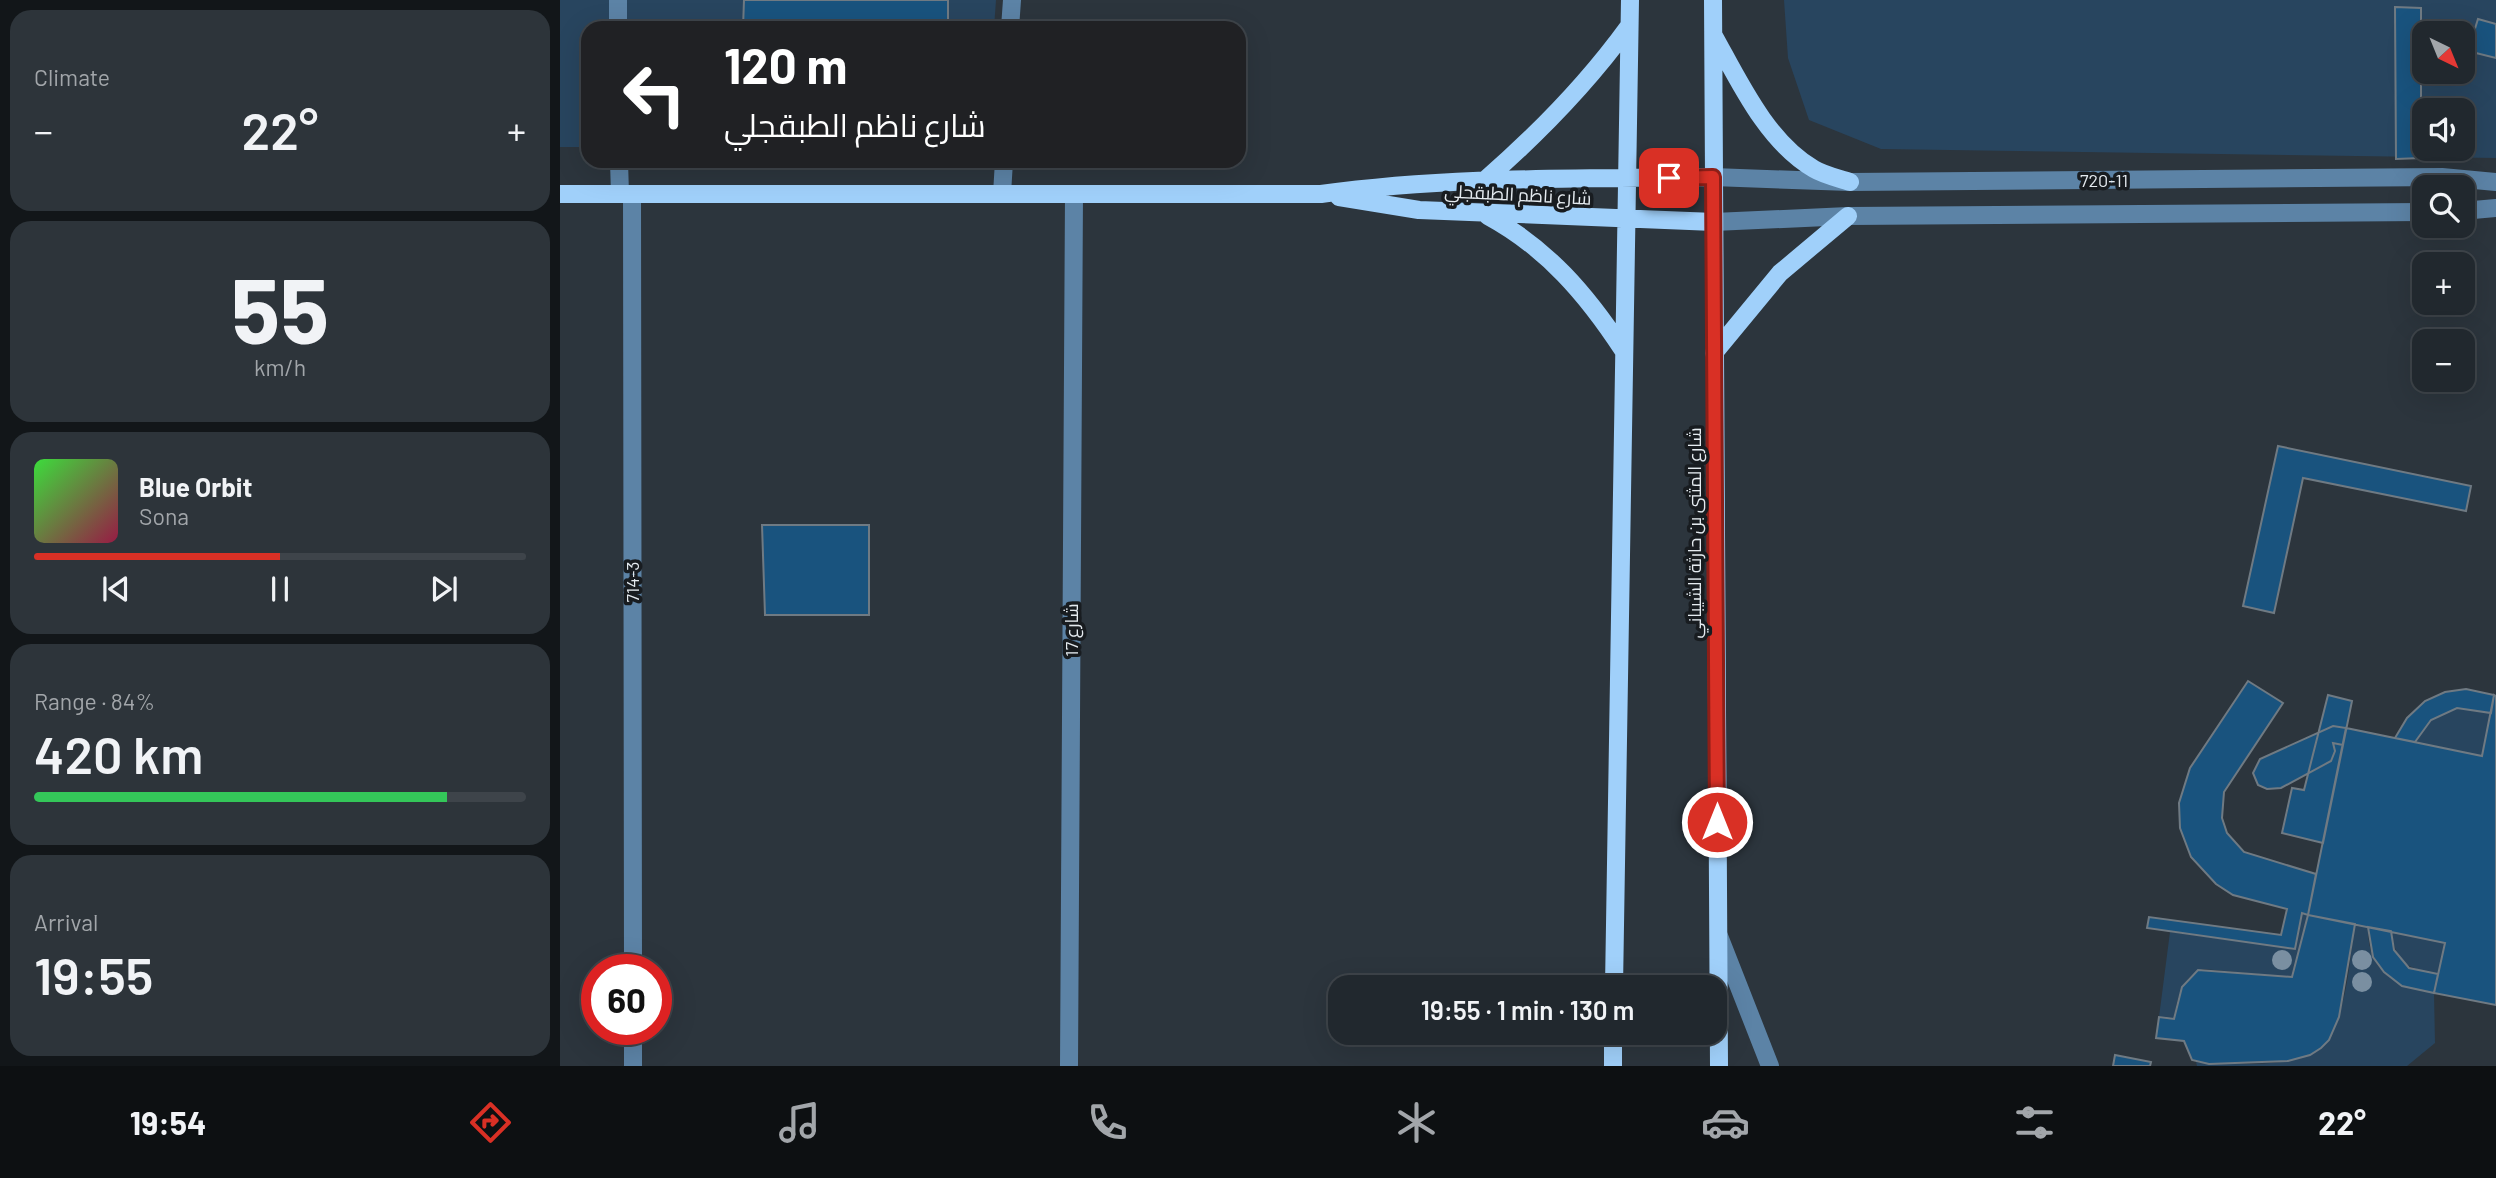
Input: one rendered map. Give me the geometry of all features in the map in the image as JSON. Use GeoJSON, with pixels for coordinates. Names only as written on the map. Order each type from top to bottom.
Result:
{"type":"FeatureCollection","features":[{"type":"Feature","properties":{"kind":"main road"},"geometry":{"type":"LineString","coordinates":[[1614,975],[1630,0]]}},
{"type":"Feature","properties":{"kind":"main road","name":"شارع المثنى بن حارثة الشيباني"},"geometry":{"type":"LineString","coordinates":[[1713,0],[1719,1066]]}},
{"type":"Feature","properties":{"kind":"main road"},"geometry":{"type":"LineString","coordinates":[[1485,180],[1558,114],[1585,84],[1629,26]]}},
{"type":"Feature","properties":{"kind":"main road"},"geometry":{"type":"LineString","coordinates":[[1713,34],[1759,112],[1777,136],[1814,170],[1850,182]]}},
{"type":"Feature","properties":{"kind":"main road","name":"شارع ناظم الطبقجلي"},"geometry":{"type":"LineString","coordinates":[[560,194],[1321,194],[1485,180],[1713,177]]}},
{"type":"Feature","properties":{"kind":"main road","name":"شارع ناظم الطبقجلي"},"geometry":{"type":"LineString","coordinates":[[1321,194],[1397,207],[1485,214],[1714,222]]}},
{"type":"Feature","properties":{"kind":"main road"},"geometry":{"type":"LineString","coordinates":[[1485,214],[1509,228],[1563,271],[1586,297],[1623,351]]}},
{"type":"Feature","properties":{"kind":"main road"},"geometry":{"type":"LineString","coordinates":[[1714,353],[1780,273],[1849,216]]}},
{"type":"Feature","properties":{"kind":"main road"},"geometry":{"type":"LineString","coordinates":[[1613,1045],[1613,1066]]}},
{"type":"Feature","properties":{"kind":"street"},"geometry":{"type":"LineString","coordinates":[[618,0],[618,21]]}},
{"type":"Feature","properties":{"kind":"street"},"geometry":{"type":"LineString","coordinates":[[1010,21],[1012,0]]}},
{"type":"Feature","properties":{"kind":"street","name":"714-3"},"geometry":{"type":"LineString","coordinates":[[620,168],[626,194],[633,954]]}},
{"type":"Feature","properties":{"kind":"street"},"geometry":{"type":"LineString","coordinates":[[1002,194],[1004,168]]}},
{"type":"Feature","properties":{"kind":"street","name":"720-11"},"geometry":{"type":"LineString","coordinates":[[1713,177],[1850,182],[2428,177],[2496,182]]}},
{"type":"Feature","properties":{"kind":"street","name":"شارع 17"},"geometry":{"type":"LineString","coordinates":[[1069,1066],[1074,194]]}},
{"type":"Feature","properties":{"kind":"street"},"geometry":{"type":"LineString","coordinates":[[2475,210],[2496,208]]}},
{"type":"Feature","properties":{"kind":"street","name":"720-11"},"geometry":{"type":"LineString","coordinates":[[1714,222],[1849,216],[2412,212]]}},
{"type":"Feature","properties":{"kind":"street"},"geometry":{"type":"LineString","coordinates":[[1718,933],[1770,1066]]}},
{"type":"Feature","properties":{"kind":"street"},"geometry":{"type":"LineString","coordinates":[[633,1045],[633,1066]]}},
{"type":"Feature","properties":{"kind":"shaded area"},"geometry":{"type":"Polygon","coordinates":[[[560,0],[996,0],[994,21],[581,21],[581,147],[560,147],[560,0]]]}},
{"type":"Feature","properties":{"kind":"shaded area"},"geometry":{"type":"Polygon","coordinates":[[[1784,0],[2496,0],[2496,158],[2475,158],[2475,98],[2412,98],[2412,157],[1881,149],[1809,120],[1788,58],[1784,0]]]}},
{"type":"Feature","properties":{"kind":"shaded area"},"geometry":{"type":"Polygon","coordinates":[[[2457,708],[2491,713],[2482,756],[2415,742],[2431,720],[2457,708]]]}},
{"type":"Feature","properties":{"kind":"shaded area"},"geometry":{"type":"Polygon","coordinates":[[[2302,913],[2308,915],[2292,977],[2203,969],[2185,983],[2174,1019],[2159,1017],[2170,932],[2295,949],[2302,913]]]}},
{"type":"Feature","properties":{"kind":"shaded area"},"geometry":{"type":"Polygon","coordinates":[[[2355,924],[2368,927],[2372,955],[2386,974],[2407,986],[2434,993],[2435,1043],[2407,1066],[2197,1066],[2196,1062],[2279,1062],[2301,1058],[2317,1050],[2328,1037],[2343,1001],[2355,924]]]}},
{"type":"Feature","properties":{"kind":"shaded area"},"geometry":{"type":"Polygon","coordinates":[[[2391,931],[2445,943],[2438,974],[2405,963],[2396,952],[2391,931]]]}},
{"type":"Feature","properties":{"kind":"building"},"geometry":{"type":"Polygon","coordinates":[[[744,0],[948,0],[948,21],[743,21],[744,0]]]}},
{"type":"Feature","properties":{"kind":"building"},"geometry":{"type":"Polygon","coordinates":[[[2395,7],[2421,8],[2421,21],[2412,21],[2412,84],[2421,84],[2421,98],[2412,98],[2412,158],[2396,159],[2395,7]]]}},
{"type":"Feature","properties":{"kind":"building"},"geometry":{"type":"Polygon","coordinates":[[[2478,19],[2496,24],[2496,58],[2475,53],[2475,29],[2478,19]]]}},
{"type":"Feature","properties":{"kind":"building"},"geometry":{"type":"Polygon","coordinates":[[[2278,446],[2471,486],[2466,511],[2303,478],[2274,613],[2243,606],[2278,446]]]}},
{"type":"Feature","properties":{"kind":"building"},"geometry":{"type":"Polygon","coordinates":[[[762,525],[869,525],[869,615],[765,615],[762,525]]]}},
{"type":"Feature","properties":{"kind":"building"},"geometry":{"type":"Polygon","coordinates":[[[2248,681],[2283,703],[2224,792],[2222,818],[2227,833],[2244,852],[2316,874],[2308,915],[2302,913],[2295,949],[2147,928],[2149,917],[2281,935],[2287,909],[2233,895],[2216,884],[2191,857],[2180,828],[2179,803],[2190,768],[2248,681]]]}},
{"type":"Feature","properties":{"kind":"building"},"geometry":{"type":"Polygon","coordinates":[[[2466,689],[2494,695],[2491,713],[2457,708],[2431,720],[2415,742],[2395,738],[2407,718],[2425,701],[2445,692],[2466,689]]]}},
{"type":"Feature","properties":{"kind":"building"},"geometry":{"type":"Polygon","coordinates":[[[2328,695],[2352,701],[2323,843],[2282,833],[2292,788],[2304,790],[2328,695]]]}},
{"type":"Feature","properties":{"kind":"building"},"geometry":{"type":"Polygon","coordinates":[[[2494,695],[2496,1005],[2434,993],[2445,943],[2308,915],[2346,728],[2482,756],[2494,695]]]}},
{"type":"Feature","properties":{"kind":"building"},"geometry":{"type":"Polygon","coordinates":[[[2333,726],[2346,728],[2343,745],[2333,743],[2335,751],[2331,761],[2281,788],[2267,789],[2258,785],[2253,773],[2260,759],[2333,726]]]}},
{"type":"Feature","properties":{"kind":"building"},"geometry":{"type":"Polygon","coordinates":[[[2308,915],[2355,924],[2339,1017],[2329,1040],[2321,1048],[2310,1055],[2288,1061],[2209,1064],[2192,1060],[2184,1041],[2156,1038],[2159,1017],[2174,1019],[2182,987],[2198,970],[2292,977],[2308,915]]]}},
{"type":"Feature","properties":{"kind":"building"},"geometry":{"type":"Polygon","coordinates":[[[2368,927],[2391,931],[2394,950],[2409,968],[2438,974],[2434,993],[2402,986],[2384,972],[2373,957],[2368,927]]]}},
{"type":"Feature","properties":{"kind":"building"},"geometry":{"type":"Polygon","coordinates":[[[2115,1055],[2151,1062],[2150,1066],[2113,1066],[2115,1055]]]}},
{"type":"Feature","properties":{"kind":"route"},"geometry":{"type":"LineString","coordinates":[[1669,178],[1713,177],[1717,822]]}}]}
